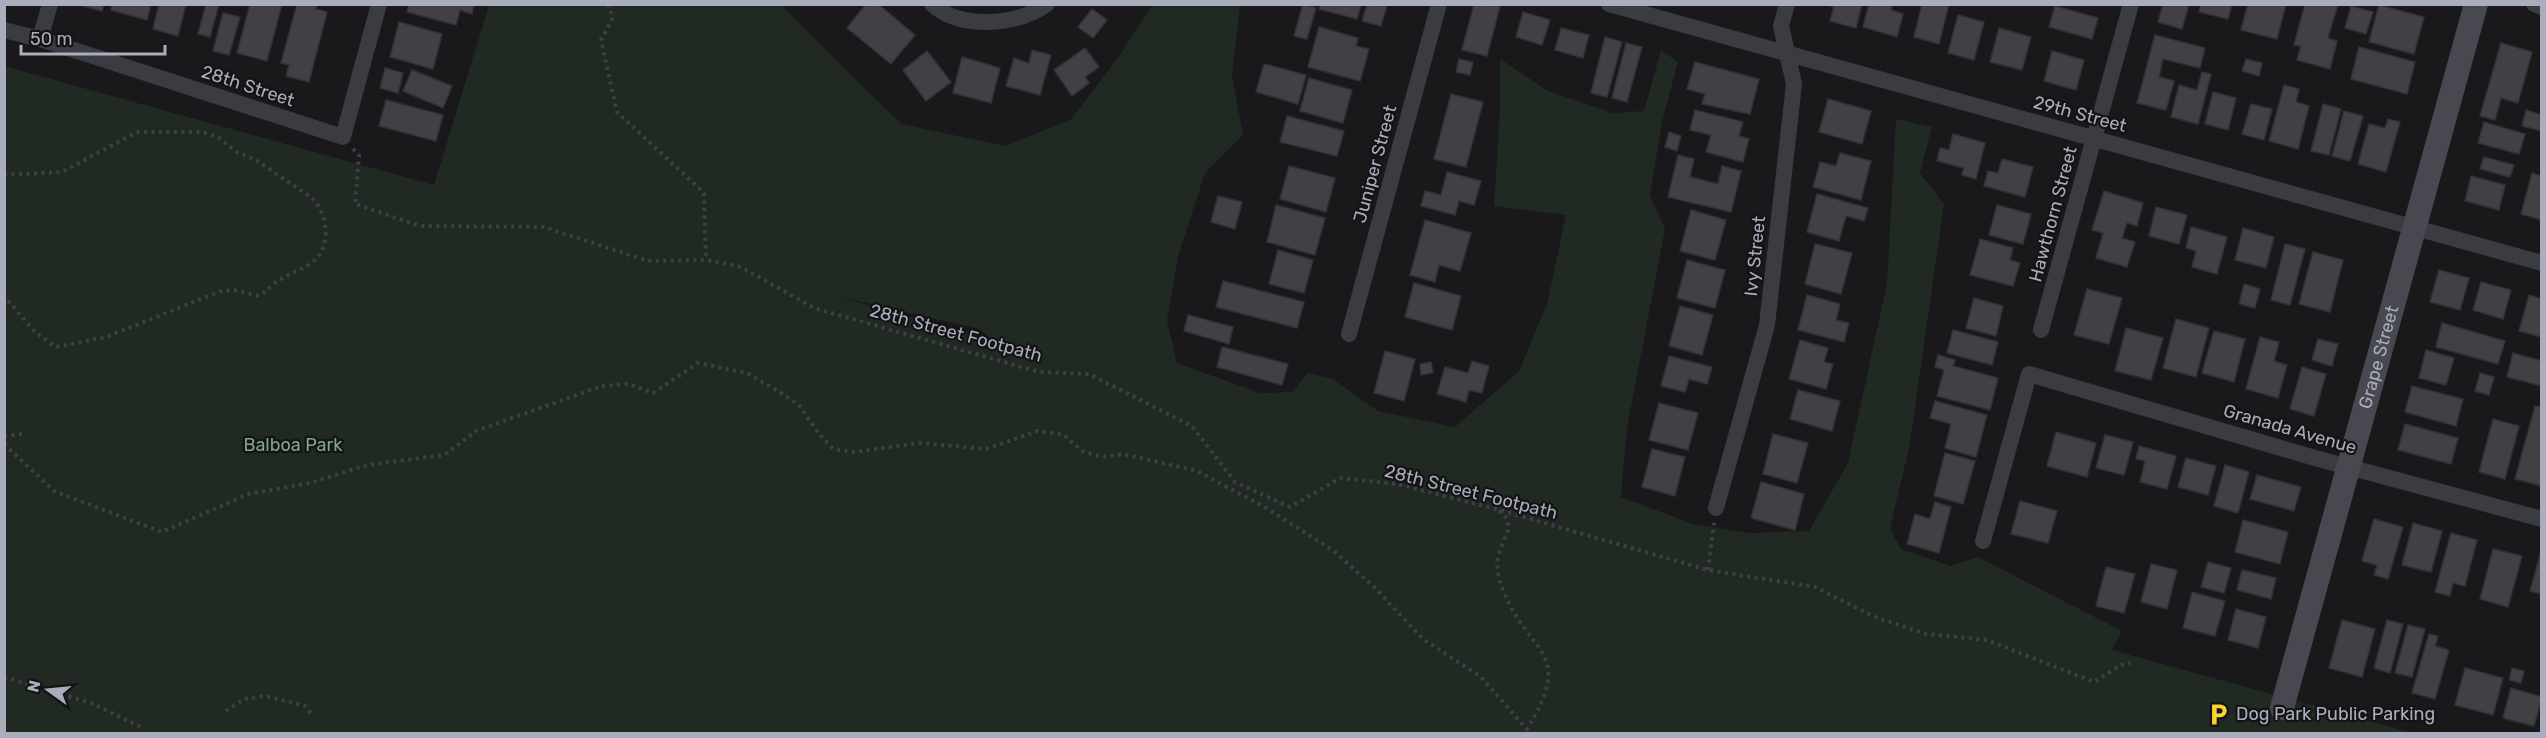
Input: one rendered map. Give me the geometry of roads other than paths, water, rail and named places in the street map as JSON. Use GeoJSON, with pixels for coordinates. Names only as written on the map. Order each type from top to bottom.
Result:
{"type":"FeatureCollection","features":[{"type":"Feature","properties":{"kind":"street"},"geometry":{"type":"LineString","coordinates":[[40,39],[50,4]]}},
{"type":"Feature","properties":{"kind":"street","name":"28th Street"},"geometry":{"type":"LineString","coordinates":[[4,30],[40,39],[342,137],[379,4]]}},
{"type":"Feature","properties":{"kind":"street"},"geometry":{"type":"LineString","coordinates":[[932,4],[940,11],[965,20],[1008,21],[1037,12],[1047,4]]}},
{"type":"Feature","properties":{"kind":"street","name":"Juniper Street"},"geometry":{"type":"LineString","coordinates":[[1349,334],[1439,4]]}},
{"type":"Feature","properties":{"kind":"street","name":"29th Street"},"geometry":{"type":"LineString","coordinates":[[1609,4],[2541,263]]}},
{"type":"Feature","properties":{"kind":"street","name":"Ivy Street"},"geometry":{"type":"LineString","coordinates":[[1716,508],[1767,325],[1794,84],[1781,26],[1787,4]]}},
{"type":"Feature","properties":{"kind":"street","name":"Hawthorn Street"},"geometry":{"type":"LineString","coordinates":[[2041,330],[2131,4]]}},
{"type":"Feature","properties":{"kind":"street","name":"Grape Street"},"geometry":{"type":"LineString","coordinates":[[2282,708],[2476,4]]}},
{"type":"Feature","properties":{"kind":"street"},"geometry":{"type":"LineString","coordinates":[[2534,4],[2541,7]]}},
{"type":"Feature","properties":{"kind":"street","name":"Granada Avenue"},"geometry":{"type":"LineString","coordinates":[[1983,541],[2029,374],[2541,519]]}},
{"type":"Feature","properties":{"kind":"place","name":"Dog Park Public Parking"},"geometry":{"type":"Point","coordinates":[2218,714]}},
{"type":"Feature","properties":{"kind":"park label","name":"Balboa Park"},"geometry":{"type":"Point","coordinates":[293,445]}}]}
